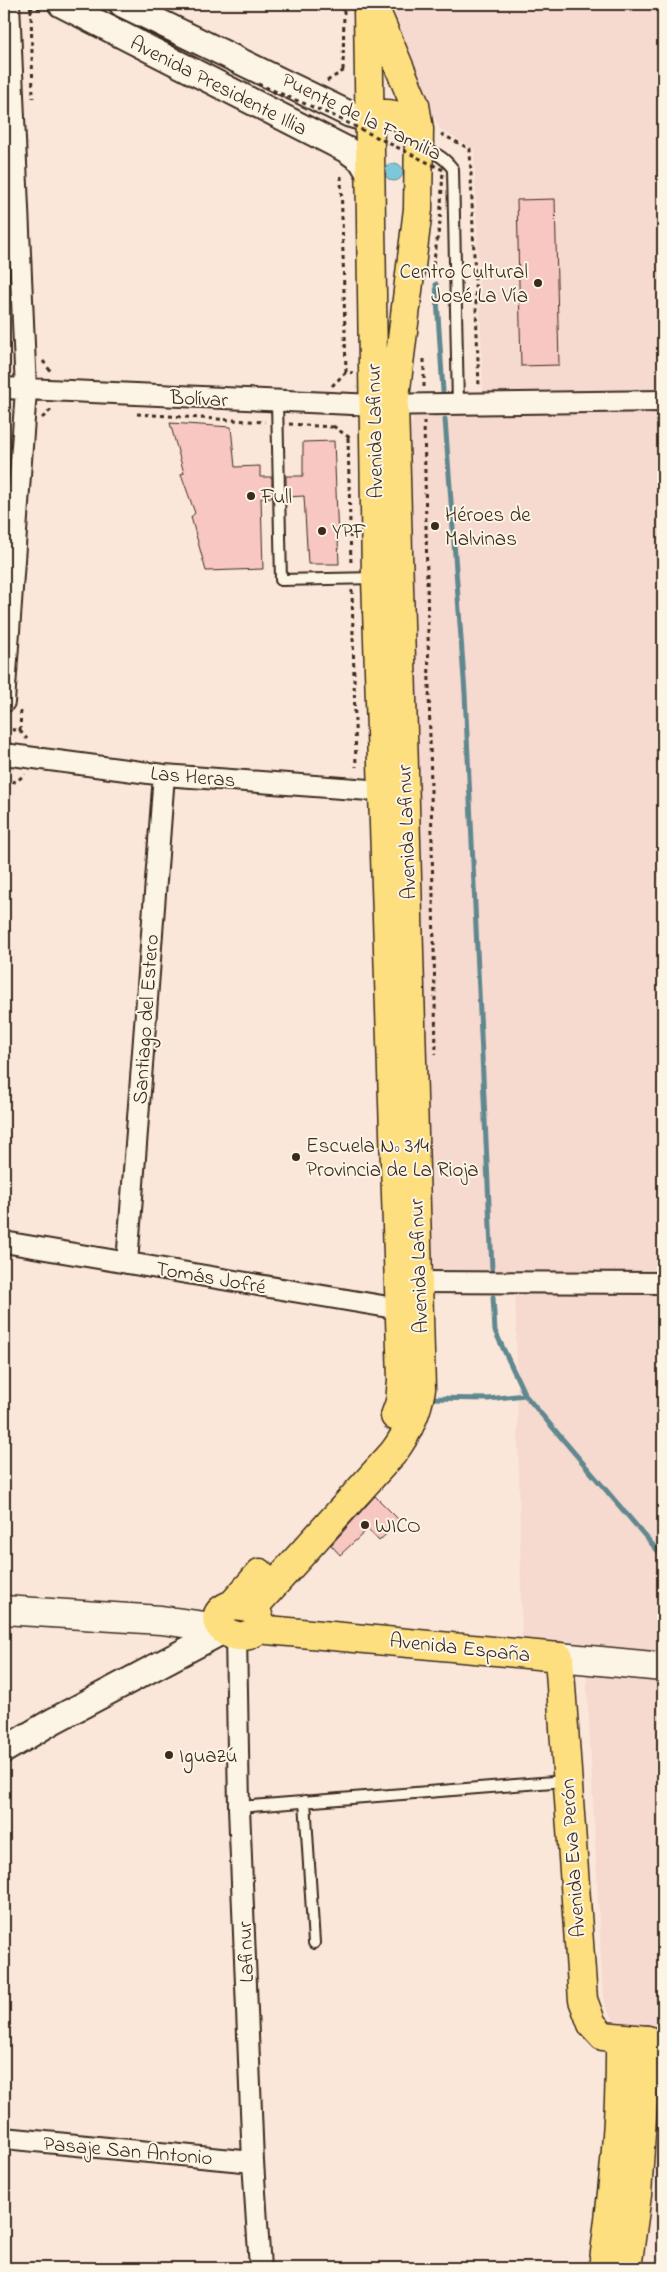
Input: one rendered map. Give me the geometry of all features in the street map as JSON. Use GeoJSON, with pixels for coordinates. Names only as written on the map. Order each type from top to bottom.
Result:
{"type":"FeatureCollection","features":[{"type":"Feature","properties":{"kind":"main road","name":"Avenida Lafinur"},"geometry":{"type":"LineString","coordinates":[[234,1621],[370,1456],[389,1428],[396,1413],[402,1391],[409,1310],[383,790],[364,578],[384,405],[418,209],[425,149],[415,105],[373,4]]}},
{"type":"Feature","properties":{"kind":"main road","name":"Avenida Lafinur"},"geometry":{"type":"LineString","coordinates":[[356,7],[370,71],[371,222],[384,405],[419,1282],[409,1310]]}},
{"type":"Feature","properties":{"kind":"main road"},"geometry":{"type":"LineString","coordinates":[[371,116],[392,113],[405,118],[416,131],[425,149]]}},
{"type":"Feature","properties":{"kind":"main road"},"geometry":{"type":"LineString","coordinates":[[371,222],[376,229],[383,232],[399,233],[406,230],[414,222],[418,209]]}},
{"type":"Feature","properties":{"kind":"main road","name":"Avenida España"},"geometry":{"type":"LineString","coordinates":[[4,1610],[161,1620],[234,1621],[663,1667]]}},
{"type":"Feature","properties":{"kind":"main road","name":"Avenida Eva Perón"},"geometry":{"type":"LineString","coordinates":[[559,1657],[582,2000],[592,2024],[603,2036],[658,2041],[627,2268]]}},
{"type":"Feature","properties":{"kind":"main road"},"geometry":{"type":"LineString","coordinates":[[603,2268],[618,2139],[620,2039]]}},
{"type":"Feature","properties":{"kind":"street"},"geometry":{"type":"LineString","coordinates":[[4,702],[26,390],[9,4]]}},
{"type":"Feature","properties":{"kind":"street","name":"Avenida Presidente Illia"},"geometry":{"type":"LineString","coordinates":[[61,4],[336,144],[362,161],[370,175]]}},
{"type":"Feature","properties":{"kind":"street","name":"Avenida Presidente Illia"},"geometry":{"type":"LineString","coordinates":[[122,4],[354,116],[362,118],[371,116]]}},
{"type":"Feature","properties":{"kind":"street","name":"Bolívar"},"geometry":{"type":"LineString","coordinates":[[4,388],[277,402],[384,405],[663,401]]}},
{"type":"Feature","properties":{"kind":"street","name":"Las Heras"},"geometry":{"type":"LineString","coordinates":[[4,754],[164,775],[383,790]]}},
{"type":"Feature","properties":{"kind":"street","name":"Santiago del Estero"},"geometry":{"type":"LineString","coordinates":[[127,1263],[164,775]]}},
{"type":"Feature","properties":{"kind":"street","name":"Tomás Jofré"},"geometry":{"type":"LineString","coordinates":[[4,1242],[409,1310]]}},
{"type":"Feature","properties":{"kind":"street"},"geometry":{"type":"LineString","coordinates":[[419,1282],[663,1283]]}},
{"type":"Feature","properties":{"kind":"street"},"geometry":{"type":"LineString","coordinates":[[4,1750],[234,1621]]}},
{"type":"Feature","properties":{"kind":"street","name":"Lafinur"},"geometry":{"type":"LineString","coordinates":[[234,1621],[239,1807],[253,2162],[260,2268]]}},
{"type":"Feature","properties":{"kind":"street","name":"Pasaje San Antonio"},"geometry":{"type":"LineString","coordinates":[[4,2138],[253,2162]]}},
{"type":"Feature","properties":{"kind":"lane"},"geometry":{"type":"LineString","coordinates":[[425,149],[444,158],[452,170],[458,404]]}},
{"type":"Feature","properties":{"kind":"lane"},"geometry":{"type":"LineString","coordinates":[[277,402],[281,580],[364,578]]}},
{"type":"Feature","properties":{"kind":"lane"},"geometry":{"type":"LineString","coordinates":[[239,1807],[567,1781]]}},
{"type":"Feature","properties":{"kind":"lane"},"geometry":{"type":"LineString","coordinates":[[305,1801],[314,1943]]}},
{"type":"Feature","properties":{"kind":"path"},"geometry":{"type":"LineString","coordinates":[[343,71],[356,7]]}},
{"type":"Feature","properties":{"kind":"path"},"geometry":{"type":"LineString","coordinates":[[314,97],[321,85],[343,71],[370,71]]}},
{"type":"Feature","properties":{"kind":"path","name":"Puente de la Familia"},"geometry":{"type":"LineString","coordinates":[[258,84],[334,116],[443,170],[440,222],[432,272]]}},
{"type":"Feature","properties":{"kind":"path"},"geometry":{"type":"LineString","coordinates":[[436,173],[425,149],[440,134],[470,149],[480,393]]}},
{"type":"Feature","properties":{"kind":"path"},"geometry":{"type":"LineString","coordinates":[[341,176],[346,372]]}},
{"type":"Feature","properties":{"kind":"path"},"geometry":{"type":"LineString","coordinates":[[424,355],[436,1064]]}},
{"type":"Feature","properties":{"kind":"path"},"geometry":{"type":"LineString","coordinates":[[53,409],[63,410]]}},
{"type":"Feature","properties":{"kind":"path"},"geometry":{"type":"LineString","coordinates":[[131,414],[333,427]]}},
{"type":"Feature","properties":{"kind":"path"},"geometry":{"type":"LineString","coordinates":[[348,438],[364,578],[356,767]]}},
{"type":"Feature","properties":{"kind":"shaded area"},"geometry":{"type":"Polygon","coordinates":[[[395,4],[663,4],[663,2034],[623,2027],[613,2019],[606,2008],[603,1996],[585,1645],[522,1640],[515,1276],[436,1273],[432,1263],[410,426],[414,417],[484,414],[474,149],[440,129],[396,39],[395,4]]]}},
{"type":"Feature","properties":{"kind":"water"},"geometry":{"type":"Polygon","coordinates":[[[390,163],[398,163],[403,168],[401,179],[390,181],[385,176],[385,168],[390,163]]]}},
{"type":"Feature","properties":{"kind":"building","name":"Centro Cultural José La Vía"},"geometry":{"type":"Polygon","coordinates":[[[555,199],[559,365],[521,366],[517,200],[555,199]]]}},
{"type":"Feature","properties":{"kind":"building"},"geometry":{"type":"Polygon","coordinates":[[[170,423],[231,427],[235,467],[260,466],[260,477],[272,477],[272,497],[261,498],[263,569],[206,571],[191,517],[195,513],[181,474],[184,473],[170,423]]]}},
{"type":"Feature","properties":{"kind":"building","name":"YPF"},"geometry":{"type":"Polygon","coordinates":[[[334,441],[339,564],[308,564],[304,496],[286,497],[286,476],[303,476],[303,442],[334,441]]]}},
{"type":"Feature","properties":{"kind":"building","name":"WICO"},"geometry":{"type":"Polygon","coordinates":[[[375,1496],[400,1521],[379,1541],[368,1529],[340,1555],[331,1545],[375,1496]]]}},
{"type":"Feature","properties":{"kind":"waterway"},"geometry":{"type":"LineString","coordinates":[[436,284],[443,391]]}},
{"type":"Feature","properties":{"kind":"waterway"},"geometry":{"type":"LineString","coordinates":[[445,419],[465,693],[492,1269]]}},
{"type":"Feature","properties":{"kind":"waterway"},"geometry":{"type":"LineString","coordinates":[[493,1297],[495,1331],[525,1395],[663,1557]]}},
{"type":"Feature","properties":{"kind":"waterway"},"geometry":{"type":"LineString","coordinates":[[427,1398],[488,1399],[525,1395]]}},
{"type":"Feature","properties":{"kind":"place","name":"Centro Cultural José La Vía"},"geometry":{"type":"Point","coordinates":[538,283]}},
{"type":"Feature","properties":{"kind":"place","name":"Full"},"geometry":{"type":"Point","coordinates":[251,496]}},
{"type":"Feature","properties":{"kind":"place","name":"Héroes de Malvinas"},"geometry":{"type":"Point","coordinates":[435,526]}},
{"type":"Feature","properties":{"kind":"place","name":"YPF"},"geometry":{"type":"Point","coordinates":[322,531]}},
{"type":"Feature","properties":{"kind":"place","name":"Escuela Nº 314 Provincia de La Rioja"},"geometry":{"type":"Point","coordinates":[296,1157]}},
{"type":"Feature","properties":{"kind":"place","name":"WICO"},"geometry":{"type":"Point","coordinates":[365,1525]}},
{"type":"Feature","properties":{"kind":"place","name":"Iguazú"},"geometry":{"type":"Point","coordinates":[169,1755]}}]}
